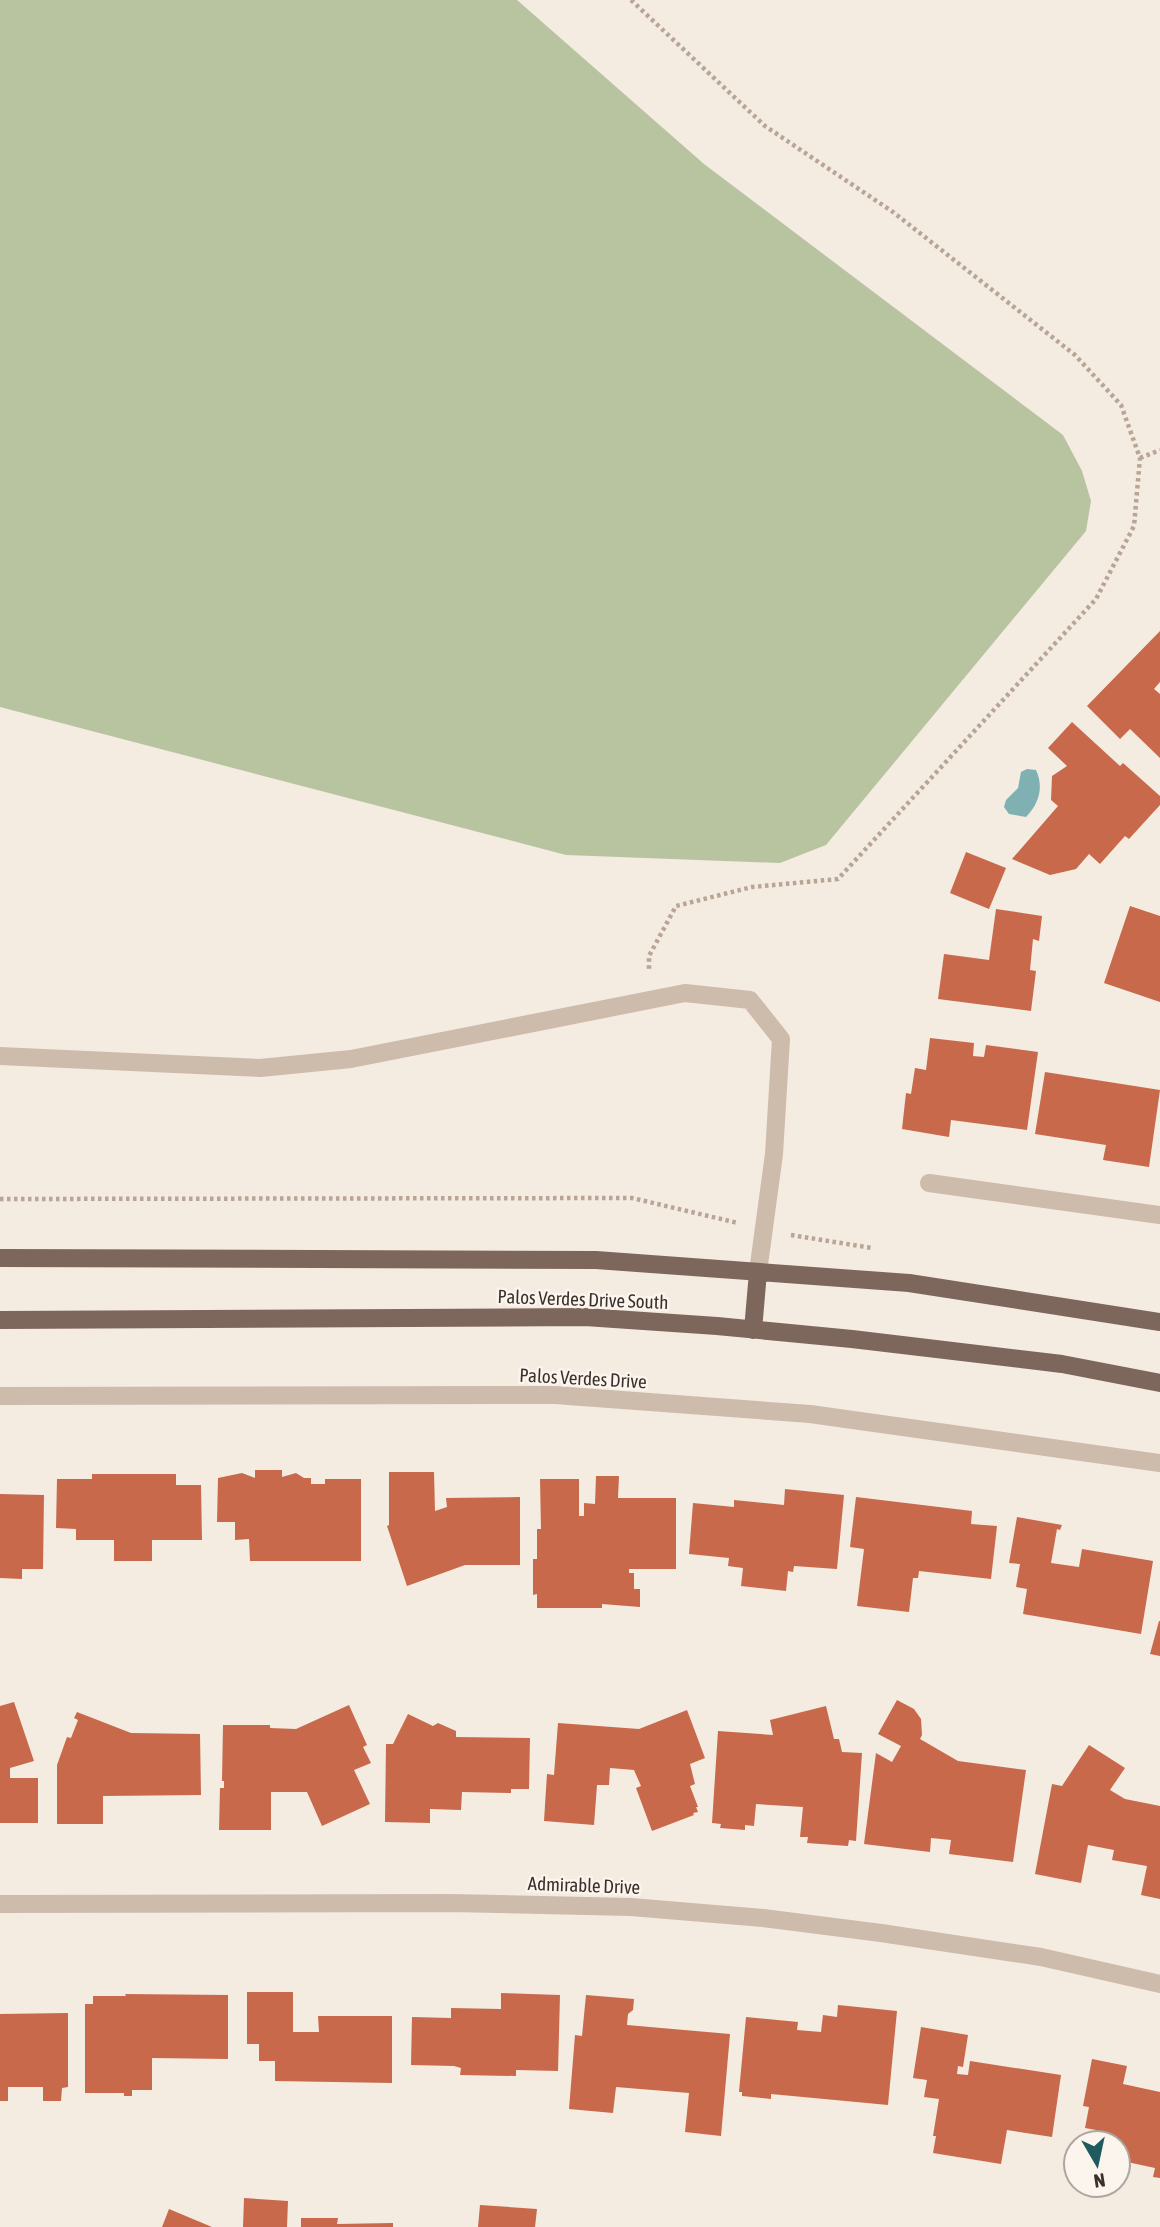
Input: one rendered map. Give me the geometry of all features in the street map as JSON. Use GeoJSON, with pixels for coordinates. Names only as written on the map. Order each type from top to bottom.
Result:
{"type":"FeatureCollection","features":[{"type":"Feature","properties":{"kind":"main road","name":"Palos Verdes Drive South"},"geometry":{"type":"LineString","coordinates":[[0,1258],[596,1260],[909,1283],[1160,1322]]}},
{"type":"Feature","properties":{"kind":"main road"},"geometry":{"type":"LineString","coordinates":[[753,1330],[758,1272]]}},
{"type":"Feature","properties":{"kind":"main road","name":"Palos Verdes Drive South"},"geometry":{"type":"LineString","coordinates":[[0,1320],[585,1317],[753,1330],[1062,1364],[1160,1383]]}},
{"type":"Feature","properties":{"kind":"street"},"geometry":{"type":"LineString","coordinates":[[0,1056],[260,1068],[351,1059],[685,993],[750,1000],[781,1040],[774,1154],[758,1272]]}},
{"type":"Feature","properties":{"kind":"street"},"geometry":{"type":"LineString","coordinates":[[929,1183],[1160,1215]]}},
{"type":"Feature","properties":{"kind":"street","name":"Palos Verdes Drive"},"geometry":{"type":"LineString","coordinates":[[0,1396],[555,1395],[810,1414],[1160,1463]]}},
{"type":"Feature","properties":{"kind":"street","name":"Admirable Drive"},"geometry":{"type":"LineString","coordinates":[[0,1904],[451,1903],[631,1907],[763,1918],[881,1933],[1041,1957],[1160,1984]]}},
{"type":"Feature","properties":{"kind":"path"},"geometry":{"type":"LineString","coordinates":[[631,0],[765,126],[893,212],[1074,355],[1121,405],[1140,457],[1134,526],[1096,599],[838,879],[752,887],[676,906],[649,956],[649,1000]]}},
{"type":"Feature","properties":{"kind":"path"},"geometry":{"type":"LineString","coordinates":[[1140,457],[1160,450]]}},
{"type":"Feature","properties":{"kind":"path"},"geometry":{"type":"LineString","coordinates":[[0,1199],[632,1198],[764,1229],[878,1249]]}},
{"type":"Feature","properties":{"kind":"green space"},"geometry":{"type":"Polygon","coordinates":[[[0,0],[517,0],[704,164],[1063,435],[1082,471],[1091,501],[1086,531],[826,845],[780,863],[566,855],[0,707],[0,0]]]}},
{"type":"Feature","properties":{"kind":"water"},"geometry":{"type":"Polygon","coordinates":[[[1027,769],[1036,770],[1038,776],[1040,789],[1037,801],[1026,817],[1009,814],[1004,807],[1006,800],[1018,788],[1021,772],[1027,769]]]}},
{"type":"Feature","properties":{"kind":"building"},"geometry":{"type":"Polygon","coordinates":[[[1160,631],[1160,682],[1154,689],[1160,694],[1160,758],[1130,729],[1120,739],[1087,706],[1160,631]]]}},
{"type":"Feature","properties":{"kind":"building"},"geometry":{"type":"Polygon","coordinates":[[[1072,722],[1120,766],[1123,763],[1160,796],[1160,805],[1129,839],[1125,836],[1100,864],[1089,854],[1076,869],[1050,875],[1012,859],[1058,806],[1051,800],[1052,776],[1067,766],[1048,748],[1072,722]]]}},
{"type":"Feature","properties":{"kind":"building"},"geometry":{"type":"Polygon","coordinates":[[[966,852],[1006,868],[989,909],[950,893],[966,852]]]}},
{"type":"Feature","properties":{"kind":"building"},"geometry":{"type":"Polygon","coordinates":[[[1130,906],[1160,916],[1160,1002],[1104,983],[1130,906]]]}},
{"type":"Feature","properties":{"kind":"building"},"geometry":{"type":"Polygon","coordinates":[[[996,909],[1042,916],[1039,941],[1033,939],[1030,970],[1036,971],[1031,1011],[938,999],[944,954],[989,960],[996,909]]]}},
{"type":"Feature","properties":{"kind":"building"},"geometry":{"type":"Polygon","coordinates":[[[930,1038],[974,1043],[973,1056],[984,1057],[986,1045],[1038,1052],[1027,1130],[951,1120],[949,1137],[902,1129],[906,1093],[911,1094],[915,1068],[926,1070],[930,1038]]]}},
{"type":"Feature","properties":{"kind":"building"},"geometry":{"type":"Polygon","coordinates":[[[1045,1072],[1160,1090],[1149,1167],[1103,1160],[1106,1145],[1035,1134],[1045,1072]]]}},
{"type":"Feature","properties":{"kind":"building"},"geometry":{"type":"Polygon","coordinates":[[[255,1470],[282,1470],[282,1477],[296,1473],[304,1478],[311,1478],[311,1484],[325,1484],[325,1479],[361,1479],[361,1561],[250,1561],[249,1539],[235,1540],[235,1522],[217,1522],[218,1478],[242,1473],[255,1478],[255,1470]]]}},
{"type":"Feature","properties":{"kind":"building"},"geometry":{"type":"Polygon","coordinates":[[[389,1472],[434,1472],[435,1511],[447,1507],[446,1498],[520,1497],[520,1565],[465,1565],[407,1586],[387,1526],[389,1472]]]}},
{"type":"Feature","properties":{"kind":"building"},"geometry":{"type":"Polygon","coordinates":[[[92,1474],[176,1474],[176,1485],[201,1485],[202,1540],[152,1540],[152,1561],[114,1561],[114,1540],[76,1540],[76,1529],[56,1528],[57,1479],[92,1479],[92,1474]]]}},
{"type":"Feature","properties":{"kind":"building"},"geometry":{"type":"Polygon","coordinates":[[[596,1476],[619,1476],[618,1498],[676,1498],[676,1569],[629,1569],[629,1573],[634,1573],[634,1589],[640,1589],[640,1607],[602,1604],[602,1608],[537,1608],[537,1594],[533,1595],[533,1559],[537,1559],[537,1529],[541,1529],[540,1479],[579,1479],[579,1516],[584,1516],[584,1503],[595,1504],[596,1476]]]}},
{"type":"Feature","properties":{"kind":"building"},"geometry":{"type":"Polygon","coordinates":[[[785,1489],[844,1495],[837,1569],[794,1566],[793,1572],[788,1571],[786,1591],[741,1586],[743,1568],[728,1566],[729,1558],[689,1554],[693,1503],[734,1507],[734,1500],[784,1505],[785,1489]]]}},
{"type":"Feature","properties":{"kind":"building"},"geometry":{"type":"Polygon","coordinates":[[[0,1494],[44,1495],[43,1569],[22,1569],[22,1579],[0,1578],[0,1494]]]}},
{"type":"Feature","properties":{"kind":"building"},"geometry":{"type":"Polygon","coordinates":[[[856,1497],[972,1511],[971,1524],[997,1526],[991,1579],[919,1571],[918,1578],[913,1578],[909,1612],[857,1606],[864,1549],[850,1547],[856,1497]]]}},
{"type":"Feature","properties":{"kind":"building"},"geometry":{"type":"Polygon","coordinates":[[[1017,1517],[1062,1525],[1060,1530],[1057,1529],[1051,1563],[1079,1567],[1082,1549],[1153,1561],[1141,1634],[1023,1614],[1027,1589],[1016,1587],[1020,1564],[1009,1563],[1017,1517]]]}},
{"type":"Feature","properties":{"kind":"building"},"geometry":{"type":"Polygon","coordinates":[[[1160,1621],[1160,1656],[1150,1654],[1160,1621]]]}},
{"type":"Feature","properties":{"kind":"building"},"geometry":{"type":"Polygon","coordinates":[[[897,1700],[914,1709],[921,1719],[920,1739],[958,1761],[1026,1770],[1013,1862],[949,1854],[951,1840],[931,1838],[930,1852],[864,1844],[876,1753],[892,1762],[901,1746],[878,1734],[897,1700]]]}},
{"type":"Feature","properties":{"kind":"building"},"geometry":{"type":"Polygon","coordinates":[[[14,1702],[34,1761],[10,1768],[10,1778],[38,1778],[38,1823],[0,1823],[0,1706],[14,1702]]]}},
{"type":"Feature","properties":{"kind":"building"},"geometry":{"type":"Polygon","coordinates":[[[349,1705],[367,1745],[363,1747],[371,1763],[354,1770],[370,1804],[322,1826],[307,1792],[271,1792],[271,1830],[219,1830],[220,1788],[224,1788],[223,1725],[270,1725],[270,1728],[296,1729],[349,1705]]]}},
{"type":"Feature","properties":{"kind":"building"},"geometry":{"type":"Polygon","coordinates":[[[826,1706],[834,1739],[839,1739],[842,1752],[862,1753],[856,1841],[849,1840],[848,1846],[807,1843],[808,1837],[800,1837],[803,1807],[756,1804],[754,1826],[745,1825],[745,1830],[720,1828],[721,1824],[712,1823],[718,1731],[773,1735],[770,1720],[826,1706]]]}},
{"type":"Feature","properties":{"kind":"building"},"geometry":{"type":"Polygon","coordinates":[[[687,1710],[705,1758],[690,1764],[695,1784],[690,1786],[698,1812],[652,1831],[636,1788],[641,1786],[634,1770],[610,1768],[609,1785],[597,1785],[594,1825],[544,1821],[547,1774],[554,1775],[558,1723],[639,1729],[687,1710]]]}},
{"type":"Feature","properties":{"kind":"building"},"geometry":{"type":"Polygon","coordinates":[[[77,1712],[131,1733],[200,1734],[201,1795],[103,1796],[103,1824],[57,1824],[57,1765],[67,1737],[71,1738],[78,1720],[74,1718],[77,1712]]]}},
{"type":"Feature","properties":{"kind":"building"},"geometry":{"type":"Polygon","coordinates":[[[408,1714],[433,1726],[438,1723],[456,1731],[456,1737],[530,1738],[529,1789],[511,1789],[511,1793],[462,1792],[461,1810],[430,1809],[430,1823],[385,1822],[386,1744],[393,1744],[408,1714]]]}},
{"type":"Feature","properties":{"kind":"building"},"geometry":{"type":"Polygon","coordinates":[[[1089,1745],[1125,1768],[1110,1790],[1125,1799],[1160,1806],[1160,1899],[1141,1895],[1147,1866],[1112,1860],[1114,1850],[1088,1845],[1081,1883],[1035,1874],[1052,1784],[1062,1786],[1089,1745]]]}},
{"type":"Feature","properties":{"kind":"building"},"geometry":{"type":"Polygon","coordinates":[[[247,1992],[293,1992],[293,2032],[319,2032],[318,2016],[392,2016],[392,2083],[275,2081],[275,2061],[259,2061],[259,2044],[247,2044],[247,1992]]]}},
{"type":"Feature","properties":{"kind":"building"},"geometry":{"type":"Polygon","coordinates":[[[501,1993],[560,1995],[558,2071],[516,2070],[516,2076],[460,2075],[461,2068],[454,2066],[411,2065],[412,2017],[451,2018],[451,2008],[501,2009],[501,1993]]]}},
{"type":"Feature","properties":{"kind":"building"},"geometry":{"type":"Polygon","coordinates":[[[125,1994],[228,1995],[228,2059],[152,2058],[152,2090],[132,2090],[132,2096],[124,2096],[124,2093],[85,2093],[85,2004],[93,2004],[93,1996],[126,1996],[125,1994]]]}},
{"type":"Feature","properties":{"kind":"building"},"geometry":{"type":"Polygon","coordinates":[[[586,1995],[634,1999],[627,2025],[730,2034],[721,2136],[685,2132],[689,2093],[616,2087],[613,2113],[569,2109],[575,2035],[582,2036],[586,1995]]]}},
{"type":"Feature","properties":{"kind":"building"},"geometry":{"type":"Polygon","coordinates":[[[838,2005],[897,2011],[888,2105],[771,2094],[771,2099],[742,2096],[742,2092],[739,2092],[746,2017],[798,2022],[797,2030],[821,2032],[823,2015],[837,2017],[838,2005]]]}},
{"type":"Feature","properties":{"kind":"building"},"geometry":{"type":"Polygon","coordinates":[[[68,2013],[68,2087],[62,2088],[61,2101],[43,2101],[43,2087],[8,2087],[8,2101],[0,2101],[0,2014],[68,2013]]]}},
{"type":"Feature","properties":{"kind":"building"},"geometry":{"type":"Polygon","coordinates":[[[921,2027],[968,2035],[963,2067],[958,2066],[957,2074],[968,2075],[970,2061],[1061,2075],[1052,2137],[1007,2130],[1001,2164],[933,2153],[939,2099],[924,2097],[927,2080],[913,2078],[921,2027]]]}},
{"type":"Feature","properties":{"kind":"building"},"geometry":{"type":"Polygon","coordinates":[[[1092,2059],[1127,2066],[1123,2084],[1160,2092],[1160,2178],[1153,2177],[1155,2168],[1132,2163],[1132,2129],[1085,2128],[1089,2107],[1083,2106],[1092,2059]]]}},
{"type":"Feature","properties":{"kind":"building"},"geometry":{"type":"Polygon","coordinates":[[[244,2198],[288,2201],[287,2227],[243,2227],[244,2198]]]}},
{"type":"Feature","properties":{"kind":"building"},"geometry":{"type":"Polygon","coordinates":[[[480,2205],[537,2209],[535,2227],[478,2227],[480,2205]]]}},
{"type":"Feature","properties":{"kind":"building"},"geometry":{"type":"Polygon","coordinates":[[[169,2209],[212,2227],[162,2227],[169,2209]]]}},
{"type":"Feature","properties":{"kind":"building"},"geometry":{"type":"Polygon","coordinates":[[[301,2218],[338,2218],[337,2224],[393,2223],[393,2227],[301,2227],[301,2218]]]}}]}
